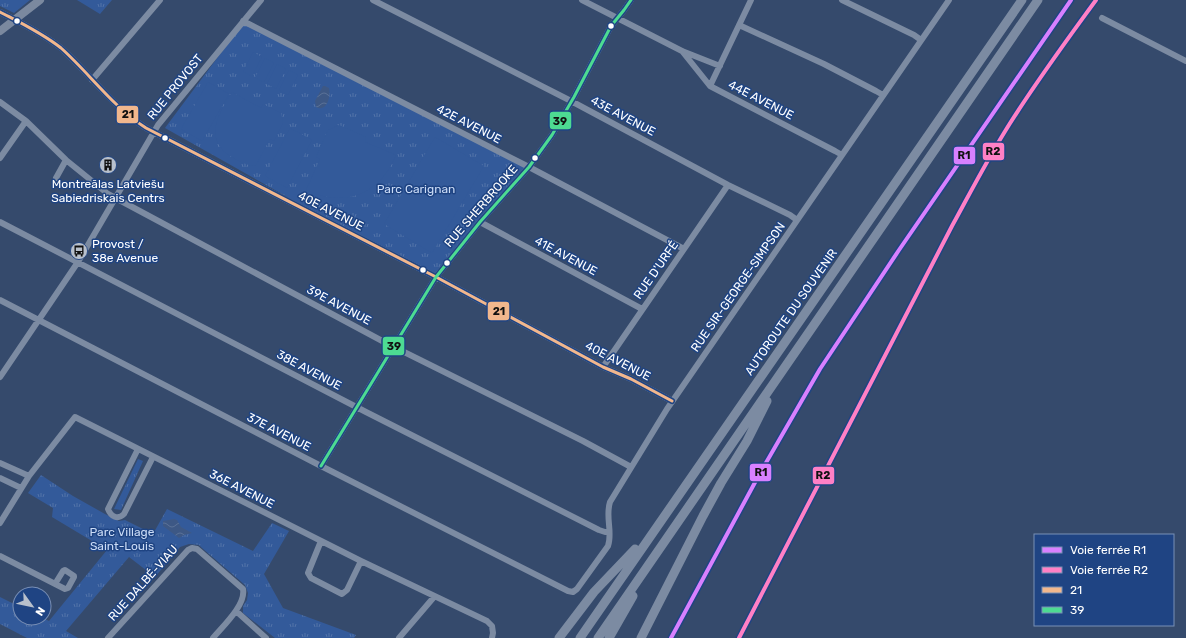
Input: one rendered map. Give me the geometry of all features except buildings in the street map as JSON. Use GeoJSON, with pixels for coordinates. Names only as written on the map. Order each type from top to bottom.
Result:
{"type":"FeatureCollection","features":[{"type":"Feature","properties":{"kind":"highway","name":"AUTOROUTE DU SOUVENIR"},"geometry":{"type":"LineString","coordinates":[[580,638],[1022,0]]}},
{"type":"Feature","properties":{"kind":"highway"},"geometry":{"type":"LineString","coordinates":[[598,638],[1038,0]]}},
{"type":"Feature","properties":{"kind":"highway"},"geometry":{"type":"LineString","coordinates":[[641,638],[703,516],[747,441],[782,372]]}},
{"type":"Feature","properties":{"kind":"highway"},"geometry":{"type":"LineString","coordinates":[[559,638],[594,592],[655,528]]}},
{"type":"Feature","properties":{"kind":"highway"},"geometry":{"type":"LineString","coordinates":[[609,638],[665,541]]}},
{"type":"Feature","properties":{"kind":"main road"},"geometry":{"type":"LineString","coordinates":[[0,31],[40,0]]}},
{"type":"Feature","properties":{"kind":"street"},"geometry":{"type":"LineString","coordinates":[[92,80],[160,0]]}},
{"type":"Feature","properties":{"kind":"street","name":"RUE PROVOST"},"geometry":{"type":"LineString","coordinates":[[0,377],[78,262],[163,119],[261,0]]}},
{"type":"Feature","properties":{"kind":"street","name":"43E AVENUE"},"geometry":{"type":"LineString","coordinates":[[373,0],[798,220]]}},
{"type":"Feature","properties":{"kind":"street","name":"44E AVENUE"},"geometry":{"type":"LineString","coordinates":[[582,0],[682,51],[720,66]]}},
{"type":"Feature","properties":{"kind":"street","name":"RUE SHERBROOKE"},"geometry":{"type":"LineString","coordinates":[[321,466],[436,277],[480,222],[529,167],[552,135],[611,26],[631,0]]}},
{"type":"Feature","properties":{"kind":"street"},"geometry":{"type":"LineString","coordinates":[[710,86],[752,0]]}},
{"type":"Feature","properties":{"kind":"street"},"geometry":{"type":"LineString","coordinates":[[842,0],[914,35],[921,40]]}},
{"type":"Feature","properties":{"kind":"street","name":"RUE SIR-GEORGE-SIMPSON"},"geometry":{"type":"LineString","coordinates":[[570,592],[576,591],[607,548],[610,539],[608,513],[610,502],[672,401],[949,0]]}},
{"type":"Feature","properties":{"kind":"street","name":"40E AVENUE"},"geometry":{"type":"LineString","coordinates":[[0,12],[27,25],[57,45],[126,114],[154,132],[436,277],[603,367],[631,379],[672,401]]}},
{"type":"Feature","properties":{"kind":"street"},"geometry":{"type":"LineString","coordinates":[[1102,18],[1186,61]]}},
{"type":"Feature","properties":{"kind":"street","name":"42E AVENUE"},"geometry":{"type":"LineString","coordinates":[[243,21],[529,167],[684,249]]}},
{"type":"Feature","properties":{"kind":"street"},"geometry":{"type":"LineString","coordinates":[[739,25],[824,64],[883,95]]}},
{"type":"Feature","properties":{"kind":"street","name":"44E AVENUE"},"geometry":{"type":"LineString","coordinates":[[682,51],[710,86],[842,155]]}},
{"type":"Feature","properties":{"kind":"street","name":"39E AVENUE"},"geometry":{"type":"LineString","coordinates":[[0,102],[26,121],[66,160],[108,194],[394,347],[631,467]]}},
{"type":"Feature","properties":{"kind":"street"},"geometry":{"type":"LineString","coordinates":[[0,158],[26,121]]}},
{"type":"Feature","properties":{"kind":"street"},"geometry":{"type":"LineString","coordinates":[[56,178],[66,160]]}},
{"type":"Feature","properties":{"kind":"street","name":"RUE D'URFÉ"},"geometry":{"type":"LineString","coordinates":[[603,367],[728,185]]}},
{"type":"Feature","properties":{"kind":"street","name":"38E AVENUE"},"geometry":{"type":"LineString","coordinates":[[0,222],[357,408],[599,530],[609,532]]}},
{"type":"Feature","properties":{"kind":"street","name":"41E AVENUE"},"geometry":{"type":"LineString","coordinates":[[480,222],[642,309]]}},
{"type":"Feature","properties":{"kind":"street","name":"37E AVENUE"},"geometry":{"type":"LineString","coordinates":[[0,300],[321,466],[570,592]]}},
{"type":"Feature","properties":{"kind":"street","name":"36E AVENUE"},"geometry":{"type":"LineString","coordinates":[[0,523],[29,476],[75,417],[361,561],[487,622],[492,626],[492,638]]}},
{"type":"Feature","properties":{"kind":"street"},"geometry":{"type":"LineString","coordinates":[[138,449],[108,509],[110,514],[116,517],[121,517],[124,514],[154,457]]}},
{"type":"Feature","properties":{"kind":"street"},"geometry":{"type":"LineString","coordinates":[[0,463],[29,476]]}},
{"type":"Feature","properties":{"kind":"street"},"geometry":{"type":"LineString","coordinates":[[0,478],[21,488]]}},
{"type":"Feature","properties":{"kind":"street"},"geometry":{"type":"LineString","coordinates":[[321,541],[308,573],[311,578],[336,591],[342,594],[347,590],[361,561]]}},
{"type":"Feature","properties":{"kind":"street","name":"RUE DALBÉ-VIAU"},"geometry":{"type":"LineString","coordinates":[[108,638],[188,550],[192,548],[197,549],[243,589],[244,594],[236,611],[213,638]]}},
{"type":"Feature","properties":{"kind":"street"},"geometry":{"type":"LineString","coordinates":[[0,556],[55,584]]}},
{"type":"Feature","properties":{"kind":"street"},"geometry":{"type":"LineString","coordinates":[[399,638],[434,597]]}},
{"type":"Feature","properties":{"kind":"street"},"geometry":{"type":"LineString","coordinates":[[236,611],[266,638]]}},
{"type":"Feature","properties":{"kind":"green space"},"geometry":{"type":"Polygon","coordinates":[[[0,0],[30,0],[14,13],[0,6],[0,0]]]}},
{"type":"Feature","properties":{"kind":"green space"},"geometry":{"type":"Polygon","coordinates":[[[77,0],[112,0],[100,14],[77,0]]]}},
{"type":"Feature","properties":{"kind":"green space","name":"Parc Carignan"},"geometry":{"type":"Polygon","coordinates":[[[244,22],[528,167],[433,279],[165,128],[244,22]]]}},
{"type":"Feature","properties":{"kind":"green space"},"geometry":{"type":"Polygon","coordinates":[[[253,52],[262,57],[252,76],[243,72],[253,52]]]}},
{"type":"Feature","properties":{"kind":"green space"},"geometry":{"type":"Polygon","coordinates":[[[265,58],[274,63],[264,82],[255,78],[265,58]]]}},
{"type":"Feature","properties":{"kind":"green space"},"geometry":{"type":"Polygon","coordinates":[[[277,64],[286,69],[276,89],[267,84],[277,64]]]}},
{"type":"Feature","properties":{"kind":"green space"},"geometry":{"type":"Polygon","coordinates":[[[289,70],[298,75],[288,95],[279,90],[289,70]]]}},
{"type":"Feature","properties":{"kind":"green space"},"geometry":{"type":"Polygon","coordinates":[[[208,82],[229,94],[202,141],[181,129],[208,82]]]}},
{"type":"Feature","properties":{"kind":"green space"},"geometry":{"type":"Polygon","coordinates":[[[232,92],[261,108],[263,104],[281,113],[283,123],[274,141],[270,139],[256,165],[252,166],[235,159],[225,152],[218,144],[216,128],[218,119],[232,92]]]}},
{"type":"Feature","properties":{"kind":"green space"},"geometry":{"type":"Polygon","coordinates":[[[339,125],[366,137],[365,142],[396,155],[389,169],[381,180],[371,188],[359,194],[334,198],[306,190],[320,159],[316,157],[328,130],[339,125]]]}},
{"type":"Feature","properties":{"kind":"green space"},"geometry":{"type":"Polygon","coordinates":[[[290,128],[312,140],[287,188],[265,176],[290,128]]]}},
{"type":"Feature","properties":{"kind":"green space"},"geometry":{"type":"Polygon","coordinates":[[[435,137],[484,166],[432,253],[384,224],[435,137]]]}},
{"type":"Feature","properties":{"kind":"green space"},"geometry":{"type":"Polygon","coordinates":[[[138,459],[143,461],[121,510],[114,509],[138,459]]]}},
{"type":"Feature","properties":{"kind":"green space","name":"Parc Village Saint-Louis"},"geometry":{"type":"Polygon","coordinates":[[[41,475],[73,496],[105,514],[119,521],[125,520],[153,534],[167,509],[253,551],[272,523],[289,531],[264,574],[283,608],[356,635],[354,638],[275,638],[243,613],[243,606],[247,600],[248,593],[245,585],[199,545],[189,544],[180,547],[155,577],[129,557],[66,631],[78,638],[27,638],[0,624],[0,597],[12,603],[12,626],[52,626],[52,617],[107,550],[52,517],[53,508],[28,493],[41,475]]]}},
{"type":"Feature","properties":{"kind":"water"},"geometry":{"type":"Polygon","coordinates":[[[323,86],[329,88],[329,99],[323,108],[320,108],[316,107],[315,101],[323,86]]]}},
{"type":"Feature","properties":{"kind":"water"},"geometry":{"type":"Polygon","coordinates":[[[174,519],[177,520],[181,527],[192,533],[179,538],[163,526],[163,521],[174,519]]]}},
{"type":"Feature","properties":{"kind":"railway"},"geometry":{"type":"LineString","coordinates":[[671,638],[759,475],[820,369],[899,250],[1071,0]]}},
{"type":"Feature","properties":{"kind":"railway"},"geometry":{"type":"LineString","coordinates":[[739,638],[952,226],[984,168],[1026,99],[1096,0]]}},
{"type":"Feature","properties":{"kind":"rail line","name":"R1"},"geometry":{"type":"LineString","coordinates":[[671,638],[759,475],[820,369],[899,250],[1071,0]]}},
{"type":"Feature","properties":{"kind":"rail line","name":"R2"},"geometry":{"type":"LineString","coordinates":[[739,638],[952,226],[984,168],[1026,99],[1096,0]]}},
{"type":"Feature","properties":{"kind":"transit line","name":"39"},"geometry":{"type":"LineString","coordinates":[[321,466],[436,277],[480,222],[529,167],[552,135],[574,97],[611,26],[631,0]]}},
{"type":"Feature","properties":{"kind":"transit line","name":"21"},"geometry":{"type":"LineString","coordinates":[[0,12],[24,24],[61,48],[112,100],[134,120],[146,128],[436,277],[603,367],[631,379],[672,401]]}},
{"type":"Feature","properties":{"kind":"place","name":"Montreālas Latviešu Sabiedriskais Centrs"},"geometry":{"type":"Point","coordinates":[108,165]}},
{"type":"Feature","properties":{"kind":"place","name":"Provost / 38e Avenue"},"geometry":{"type":"Point","coordinates":[79,251]}}]}
